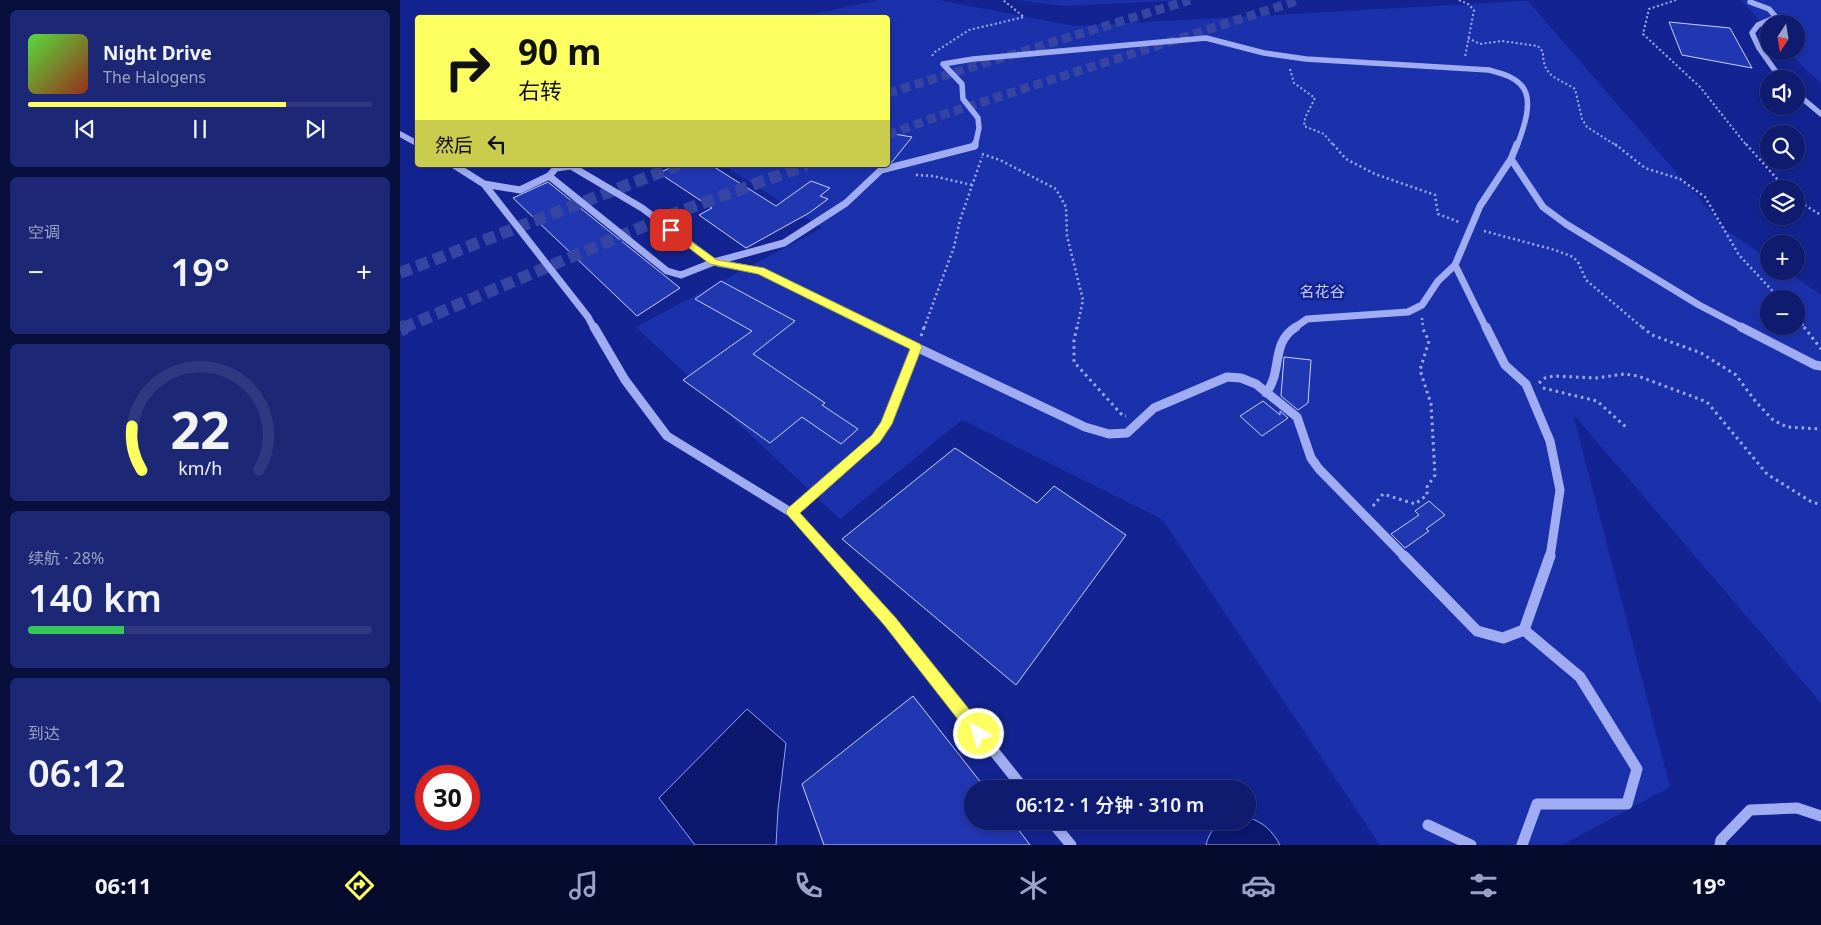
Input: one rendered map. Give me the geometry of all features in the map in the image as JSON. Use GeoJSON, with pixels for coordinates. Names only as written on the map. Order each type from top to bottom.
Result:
{"type":"FeatureCollection","features":[{"type":"Feature","properties":{"kind":"street"},"geometry":{"type":"LineString","coordinates":[[1750,2],[1769,9],[1776,16],[1758,25],[1752,33],[1759,48],[1775,70]]}},
{"type":"Feature","properties":{"kind":"street"},"geometry":{"type":"LineString","coordinates":[[943,64],[973,59],[1206,38],[1264,53],[1306,59],[1489,70],[1507,75],[1522,85],[1528,98],[1523,130],[1512,158],[1480,206],[1455,265],[1438,281],[1422,305],[1408,312],[1307,319],[1289,331],[1280,344],[1273,384],[1266,393]]}},
{"type":"Feature","properties":{"kind":"street"},"geometry":{"type":"LineString","coordinates":[[549,176],[667,271],[681,275],[714,262],[784,243],[846,203],[881,170],[975,146],[979,128],[978,118],[964,99],[962,84],[943,64]]}},
{"type":"Feature","properties":{"kind":"street"},"geometry":{"type":"LineString","coordinates":[[1805,101],[1821,114]]}},
{"type":"Feature","properties":{"kind":"street"},"geometry":{"type":"LineString","coordinates":[[400,134],[415,142]]}},
{"type":"Feature","properties":{"kind":"street"},"geometry":{"type":"LineString","coordinates":[[1512,158],[1544,207],[1566,224],[1699,306],[1821,366]]}},
{"type":"Feature","properties":{"kind":"street"},"geometry":{"type":"LineString","coordinates":[[457,167],[484,184],[588,317],[625,380],[667,436],[792,513],[890,621],[1017,780]]}},
{"type":"Feature","properties":{"kind":"street"},"geometry":{"type":"LineString","coordinates":[[484,184],[520,190],[549,176],[556,168],[564,167]]}},
{"type":"Feature","properties":{"kind":"street"},"geometry":{"type":"LineString","coordinates":[[574,167],[642,208],[714,262],[761,271],[1085,427],[1109,434],[1127,433],[1154,408],[1227,377],[1241,378],[1256,384],[1297,418],[1311,458],[1319,469],[1477,631],[1503,638],[1524,630],[1551,553],[1560,490],[1550,441],[1526,384],[1506,366],[1455,265]]}},
{"type":"Feature","properties":{"kind":"street"},"geometry":{"type":"LineString","coordinates":[[792,513],[876,439],[886,424],[916,347]]}},
{"type":"Feature","properties":{"kind":"street"},"geometry":{"type":"LineString","coordinates":[[1522,845],[1537,804],[1627,804],[1637,769],[1580,677],[1524,630]]}},
{"type":"Feature","properties":{"kind":"street"},"geometry":{"type":"LineString","coordinates":[[1720,845],[1722,840],[1750,810],[1797,808],[1821,816]]}},
{"type":"Feature","properties":{"kind":"street"},"geometry":{"type":"LineString","coordinates":[[1428,825],[1471,845]]}},
{"type":"Feature","properties":{"kind":"street"},"geometry":{"type":"LineString","coordinates":[[1059,830],[1071,845]]}},
{"type":"Feature","properties":{"kind":"path"},"geometry":{"type":"LineString","coordinates":[[943,64],[930,61],[935,52],[969,30],[1024,17],[1003,0]]}},
{"type":"Feature","properties":{"kind":"path"},"geometry":{"type":"LineString","coordinates":[[1459,0],[1468,4],[1474,10],[1463,68]]}},
{"type":"Feature","properties":{"kind":"path"},"geometry":{"type":"LineString","coordinates":[[1676,0],[1649,9],[1643,34],[1700,87],[1758,160],[1777,180]]}},
{"type":"Feature","properties":{"kind":"path"},"geometry":{"type":"LineString","coordinates":[[1468,38],[1480,44],[1502,41],[1538,46],[1543,52],[1542,61],[1547,74],[1575,88],[1582,119],[1587,127],[1623,149],[1645,168],[1680,179],[1695,188],[1705,197],[1739,255],[1772,290]]}},
{"type":"Feature","properties":{"kind":"path"},"geometry":{"type":"LineString","coordinates":[[1264,53],[1272,66],[1290,69],[1294,83],[1315,98],[1305,118],[1304,126],[1324,134],[1346,159],[1375,174],[1435,195],[1438,214],[1472,225],[1487,233],[1555,250],[1573,257],[1578,262],[1586,280],[1652,335],[1701,353],[1736,375],[1756,402],[1773,420],[1787,427],[1821,429]]}},
{"type":"Feature","properties":{"kind":"path"},"geometry":{"type":"LineString","coordinates":[[975,146],[983,154],[1000,160],[1056,189],[1066,207],[1067,236],[1083,300],[1074,340],[1074,362],[1123,416],[1143,418]]}},
{"type":"Feature","properties":{"kind":"path"},"geometry":{"type":"LineString","coordinates":[[916,347],[954,247],[960,220],[983,154]]}},
{"type":"Feature","properties":{"kind":"path"},"geometry":{"type":"LineString","coordinates":[[910,162],[912,173],[919,176],[934,176],[972,185]]}},
{"type":"Feature","properties":{"kind":"path"},"geometry":{"type":"LineString","coordinates":[[1805,205],[1821,215]]}},
{"type":"Feature","properties":{"kind":"path"},"geometry":{"type":"LineString","coordinates":[[1415,504],[1427,495],[1427,487],[1435,475],[1431,404],[1420,370],[1429,341],[1422,326],[1422,305]]}},
{"type":"Feature","properties":{"kind":"path"},"geometry":{"type":"LineString","coordinates":[[1805,325],[1821,349]]}},
{"type":"Feature","properties":{"kind":"path"},"geometry":{"type":"LineString","coordinates":[[1526,384],[1539,383],[1545,378],[1554,376],[1596,378],[1624,374],[1638,376],[1707,402],[1767,474],[1810,501],[1821,505]]}},
{"type":"Feature","properties":{"kind":"path"},"geometry":{"type":"LineString","coordinates":[[1526,384],[1597,402],[1627,428]]}},
{"type":"Feature","properties":{"kind":"green space","name":"名花谷"},"geometry":{"type":"Polygon","coordinates":[[[879,0],[938,0],[1074,26],[1528,1],[1727,231],[1760,253],[1760,280],[1800,280],[1821,295],[1821,703],[1573,414],[1670,787],[1562,845],[1380,845],[1162,519],[962,420],[840,519],[636,327],[822,228],[726,167],[890,167],[890,15],[808,15],[879,0]]]}},
{"type":"Feature","properties":{"kind":"green space"},"geometry":{"type":"Polygon","coordinates":[[[1016,0],[1184,0],[1063,6],[1016,0]]]}},
{"type":"Feature","properties":{"kind":"green space"},"geometry":{"type":"Polygon","coordinates":[[[1741,0],[1821,0],[1821,83],[1796,60],[1805,60],[1805,15],[1760,15],[1760,22],[1741,0]]]}},
{"type":"Feature","properties":{"kind":"shaded area"},"geometry":{"type":"Polygon","coordinates":[[[747,709],[786,743],[778,809],[776,845],[695,845],[659,798],[747,709]]]}},
{"type":"Feature","properties":{"kind":"shaded area"},"geometry":{"type":"Polygon","coordinates":[[[1256,821],[1267,828],[1280,845],[1206,845],[1212,831],[1256,830],[1256,821]]]}},
{"type":"Feature","properties":{"kind":"building"},"geometry":{"type":"Polygon","coordinates":[[[1669,22],[1730,28],[1752,68],[1682,55],[1669,22]]]}},
{"type":"Feature","properties":{"kind":"building"},"geometry":{"type":"Polygon","coordinates":[[[890,133],[912,137],[890,162],[890,133]]]}},
{"type":"Feature","properties":{"kind":"building"},"geometry":{"type":"Polygon","coordinates":[[[672,167],[714,167],[776,206],[811,181],[830,188],[820,196],[828,199],[809,213],[746,248],[699,215],[712,208],[659,173],[672,167]]]}},
{"type":"Feature","properties":{"kind":"building"},"geometry":{"type":"Polygon","coordinates":[[[548,182],[680,288],[637,316],[513,198],[548,182]]]}},
{"type":"Feature","properties":{"kind":"building"},"geometry":{"type":"Polygon","coordinates":[[[721,281],[795,321],[753,354],[825,403],[822,405],[858,429],[841,444],[802,417],[770,443],[683,380],[752,331],[695,299],[721,281]]]}},
{"type":"Feature","properties":{"kind":"building"},"geometry":{"type":"Polygon","coordinates":[[[1284,357],[1311,360],[1308,403],[1298,410],[1281,396],[1284,357]]]}},
{"type":"Feature","properties":{"kind":"building"},"geometry":{"type":"Polygon","coordinates":[[[1263,401],[1280,415],[1280,411],[1288,418],[1262,436],[1240,416],[1263,401]]]}},
{"type":"Feature","properties":{"kind":"building"},"geometry":{"type":"Polygon","coordinates":[[[955,448],[1037,503],[1054,486],[1126,535],[1016,685],[842,539],[955,448]]]}},
{"type":"Feature","properties":{"kind":"building"},"geometry":{"type":"Polygon","coordinates":[[[1429,501],[1445,515],[1426,529],[1429,531],[1405,548],[1391,534],[1419,515],[1415,511],[1429,501]]]}},
{"type":"Feature","properties":{"kind":"building"},"geometry":{"type":"Polygon","coordinates":[[[913,696],[979,780],[964,780],[964,830],[1019,830],[1030,845],[824,845],[802,784],[913,696]]]}},
{"type":"Feature","properties":{"kind":"tunnel"},"geometry":{"type":"LineString","coordinates":[[890,92],[1190,0]]}},
{"type":"Feature","properties":{"kind":"tunnel"},"geometry":{"type":"LineString","coordinates":[[890,134],[933,118],[1299,0]]}},
{"type":"Feature","properties":{"kind":"tunnel"},"geometry":{"type":"LineString","coordinates":[[400,273],[674,167]]}},
{"type":"Feature","properties":{"kind":"tunnel"},"geometry":{"type":"LineString","coordinates":[[403,328],[673,214],[802,167]]}},
{"type":"Feature","properties":{"kind":"route"},"geometry":{"type":"LineString","coordinates":[[671,230],[714,262],[761,271],[916,347],[886,424],[876,439],[792,513],[890,621],[979,734]]}}]}
